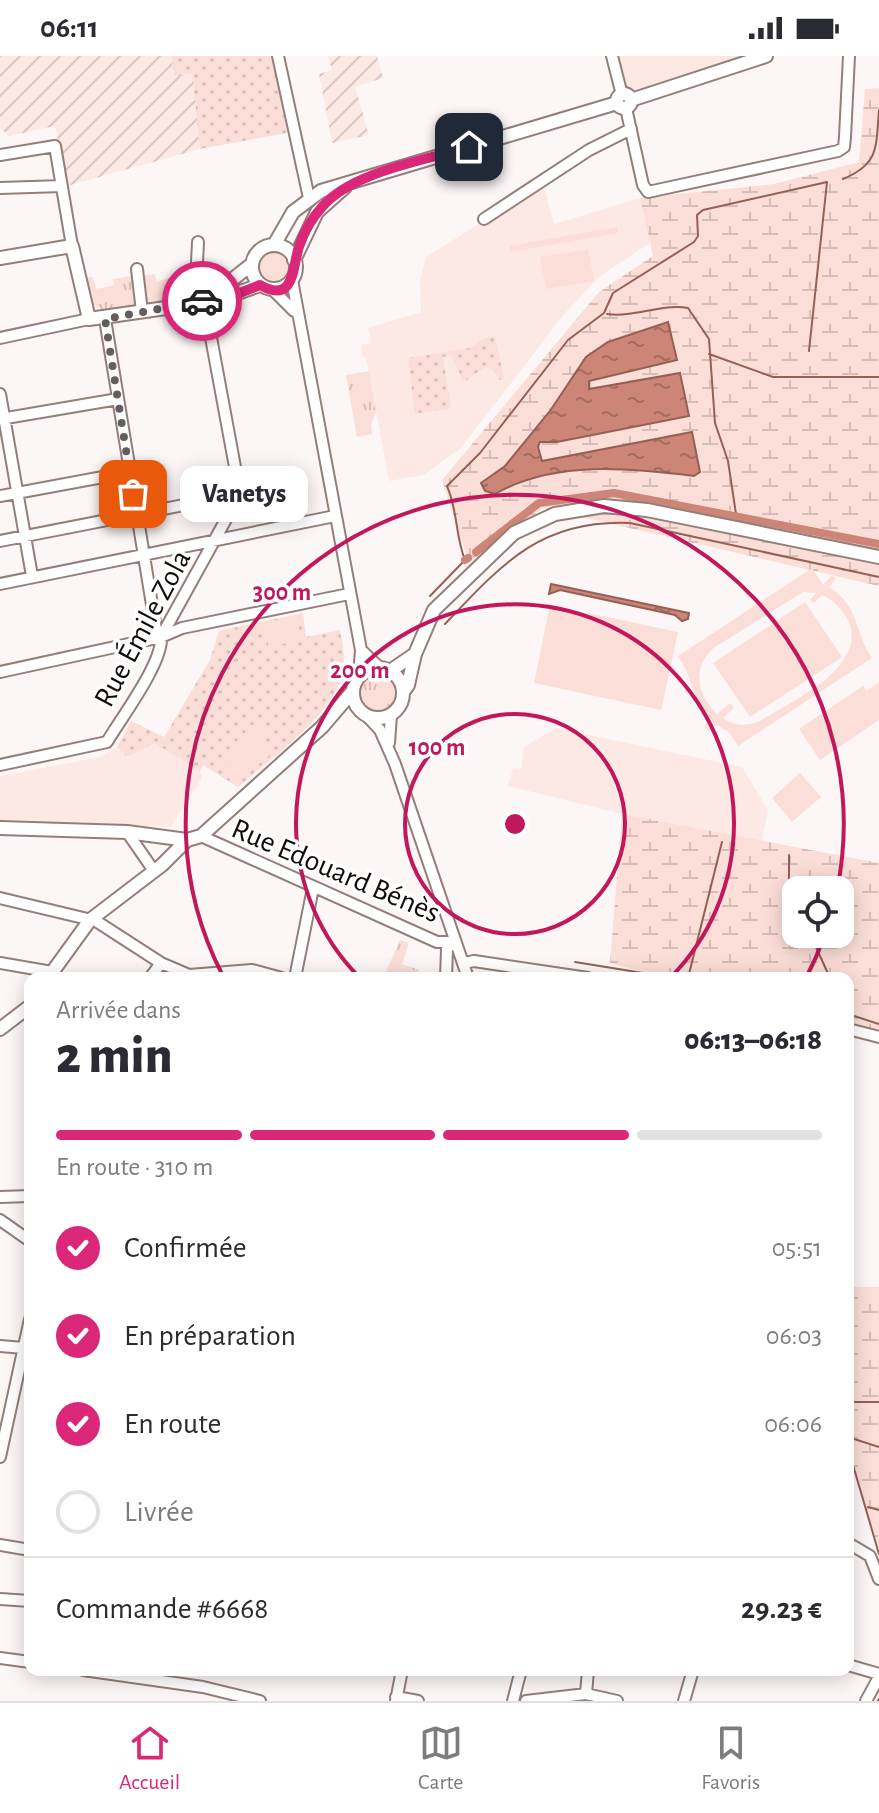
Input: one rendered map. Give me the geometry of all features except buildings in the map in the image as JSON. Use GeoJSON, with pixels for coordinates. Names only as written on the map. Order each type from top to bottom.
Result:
{"type":"FeatureCollection","features":[{"type":"Feature","properties":{"kind":"main road"},"geometry":{"type":"LineString","coordinates":[[274,245],[286,221],[309,198],[766,56]]}},
{"type":"Feature","properties":{"kind":"main road"},"geometry":{"type":"LineString","coordinates":[[0,258],[72,246],[89,319],[105,319],[227,298],[292,280],[294,260],[306,231],[326,202],[355,182]]}},
{"type":"Feature","properties":{"kind":"main road"},"geometry":{"type":"LineString","coordinates":[[306,231],[309,198]]}},
{"type":"Feature","properties":{"kind":"main road"},"geometry":{"type":"LineString","coordinates":[[205,301],[252,264],[260,250],[274,245],[287,250],[294,260]]}},
{"type":"Feature","properties":{"kind":"main road"},"geometry":{"type":"LineString","coordinates":[[252,264],[252,274],[267,287]]}},
{"type":"Feature","properties":{"kind":"main road"},"geometry":{"type":"LineString","coordinates":[[322,727],[342,715],[363,714],[381,718],[391,715],[401,704],[430,616],[457,585],[514,533],[555,514],[604,506],[647,510],[879,559]]}},
{"type":"Feature","properties":{"kind":"main road"},"geometry":{"type":"LineString","coordinates":[[0,828],[127,832],[187,840],[201,836],[322,727],[352,692],[359,676],[385,670],[415,654]]}},
{"type":"Feature","properties":{"kind":"main road"},"geometry":{"type":"LineString","coordinates":[[385,670],[403,692]]}},
{"type":"Feature","properties":{"kind":"main road"},"geometry":{"type":"LineString","coordinates":[[352,692],[363,714]]}},
{"type":"Feature","properties":{"kind":"main road"},"geometry":{"type":"LineString","coordinates":[[53,972],[90,920],[154,871],[187,840]]}},
{"type":"Feature","properties":{"kind":"main road"},"geometry":{"type":"LineString","coordinates":[[0,1029],[24,1011]]}},
{"type":"Feature","properties":{"kind":"street"},"geometry":{"type":"LineString","coordinates":[[278,56],[309,198]]}},
{"type":"Feature","properties":{"kind":"street"},"geometry":{"type":"LineString","coordinates":[[612,56],[643,185],[648,192],[838,151],[844,147],[849,56]]}},
{"type":"Feature","properties":{"kind":"street"},"geometry":{"type":"LineString","coordinates":[[484,219],[589,150],[631,129]]}},
{"type":"Feature","properties":{"kind":"street"},"geometry":{"type":"LineString","coordinates":[[0,155],[55,146],[72,246]]}},
{"type":"Feature","properties":{"kind":"street"},"geometry":{"type":"LineString","coordinates":[[0,188],[62,186]]}},
{"type":"Feature","properties":{"kind":"street"},"geometry":{"type":"LineString","coordinates":[[0,541],[240,494],[197,262],[198,242]]}},
{"type":"Feature","properties":{"kind":"street"},"geometry":{"type":"LineString","coordinates":[[137,269],[142,312]]}},
{"type":"Feature","properties":{"kind":"street"},"geometry":{"type":"LineString","coordinates":[[292,280],[361,650],[359,676]]}},
{"type":"Feature","properties":{"kind":"street"},"geometry":{"type":"LineString","coordinates":[[267,287],[292,307],[301,329]]}},
{"type":"Feature","properties":{"kind":"street"},"geometry":{"type":"LineString","coordinates":[[0,338],[89,319]]}},
{"type":"Feature","properties":{"kind":"street"},"geometry":{"type":"LineString","coordinates":[[105,319],[156,629],[161,637]]}},
{"type":"Feature","properties":{"kind":"street"},"geometry":{"type":"LineString","coordinates":[[0,394],[32,576]]}},
{"type":"Feature","properties":{"kind":"street"},"geometry":{"type":"LineString","coordinates":[[2,418],[118,399]]}},
{"type":"Feature","properties":{"kind":"street"},"geometry":{"type":"LineString","coordinates":[[0,496],[130,472]]}},
{"type":"Feature","properties":{"kind":"street","name":"Rue Émile Zola"},"geometry":{"type":"LineString","coordinates":[[0,765],[102,744],[149,672],[162,644],[161,637],[240,494]]}},
{"type":"Feature","properties":{"kind":"street"},"geometry":{"type":"LineString","coordinates":[[0,584],[335,516]]}},
{"type":"Feature","properties":{"kind":"street"},"geometry":{"type":"LineString","coordinates":[[0,672],[161,637],[182,628],[349,594]]}},
{"type":"Feature","properties":{"kind":"street"},"geometry":{"type":"LineString","coordinates":[[361,650],[385,670]]}},
{"type":"Feature","properties":{"kind":"street"},"geometry":{"type":"LineString","coordinates":[[363,714],[380,730],[395,764]]}},
{"type":"Feature","properties":{"kind":"street"},"geometry":{"type":"LineString","coordinates":[[391,715],[388,732],[395,764],[453,942],[466,972]]}},
{"type":"Feature","properties":{"kind":"street"},"geometry":{"type":"LineString","coordinates":[[127,832],[154,871]]}},
{"type":"Feature","properties":{"kind":"street","name":"Rue Edouard Bénès"},"geometry":{"type":"LineString","coordinates":[[201,836],[437,942],[453,942]]}},
{"type":"Feature","properties":{"kind":"street"},"geometry":{"type":"LineString","coordinates":[[296,972],[313,888]]}},
{"type":"Feature","properties":{"kind":"street"},"geometry":{"type":"LineString","coordinates":[[0,898],[96,921],[173,972]]}},
{"type":"Feature","properties":{"kind":"street"},"geometry":{"type":"LineString","coordinates":[[446,972],[447,949],[453,942]]}},
{"type":"Feature","properties":{"kind":"street"},"geometry":{"type":"LineString","coordinates":[[464,963],[474,961],[548,972]]}},
{"type":"Feature","properties":{"kind":"street"},"geometry":{"type":"LineString","coordinates":[[0,963],[35,972]]}},
{"type":"Feature","properties":{"kind":"street"},"geometry":{"type":"LineString","coordinates":[[154,972],[161,963]]}},
{"type":"Feature","properties":{"kind":"street"},"geometry":{"type":"LineString","coordinates":[[854,1031],[879,1037]]}},
{"type":"Feature","properties":{"kind":"street"},"geometry":{"type":"LineString","coordinates":[[0,1197],[24,1196]]}},
{"type":"Feature","properties":{"kind":"street"},"geometry":{"type":"LineString","coordinates":[[0,1220],[24,1237]]}},
{"type":"Feature","properties":{"kind":"street"},"geometry":{"type":"LineString","coordinates":[[0,1346],[24,1348],[0,1457]]}},
{"type":"Feature","properties":{"kind":"street"},"geometry":{"type":"LineString","coordinates":[[0,1545],[24,1549]]}},
{"type":"Feature","properties":{"kind":"street"},"geometry":{"type":"LineString","coordinates":[[854,1547],[872,1560],[879,1579]]}},
{"type":"Feature","properties":{"kind":"street"},"geometry":{"type":"LineString","coordinates":[[0,1599],[24,1601]]}},
{"type":"Feature","properties":{"kind":"street"},"geometry":{"type":"LineString","coordinates":[[0,1658],[24,1661]]}},
{"type":"Feature","properties":{"kind":"street"},"geometry":{"type":"LineString","coordinates":[[854,1667],[879,1675],[866,1701]]}},
{"type":"Feature","properties":{"kind":"street"},"geometry":{"type":"LineString","coordinates":[[115,1676],[260,1701]]}},
{"type":"Feature","properties":{"kind":"street"},"geometry":{"type":"LineString","coordinates":[[401,1676],[396,1699],[418,1701]]}},
{"type":"Feature","properties":{"kind":"street"},"geometry":{"type":"LineString","coordinates":[[513,1701],[519,1676]]}},
{"type":"Feature","properties":{"kind":"street"},"geometry":{"type":"LineString","coordinates":[[586,1694],[588,1676]]}},
{"type":"Feature","properties":{"kind":"street"},"geometry":{"type":"LineString","coordinates":[[684,1701],[691,1676]]}},
{"type":"Feature","properties":{"kind":"street"},"geometry":{"type":"LineString","coordinates":[[526,1701],[586,1694],[617,1701]]}},
{"type":"Feature","properties":{"kind":"shaded area"},"geometry":{"type":"Polygon","coordinates":[[[0,56],[171,56],[175,76],[192,72],[200,149],[67,186],[55,126],[9,136],[0,128],[0,56]]]}},
{"type":"Feature","properties":{"kind":"shaded area"},"geometry":{"type":"Polygon","coordinates":[[[328,56],[377,56],[383,78],[355,87],[369,135],[332,143],[319,74],[332,70],[328,56]]]}},
{"type":"Feature","properties":{"kind":"shaded area"},"geometry":{"type":"Polygon","coordinates":[[[609,56],[754,56],[621,96],[609,56]]]}},
{"type":"Feature","properties":{"kind":"shaded area"},"geometry":{"type":"Polygon","coordinates":[[[543,184],[554,224],[640,198],[650,243],[599,277],[565,313],[461,448],[424,475],[389,481],[366,357],[363,357],[361,345],[371,343],[368,328],[421,312],[420,281],[426,257],[543,184]]]}},
{"type":"Feature","properties":{"kind":"shaded area"},"geometry":{"type":"Polygon","coordinates":[[[556,728],[742,767],[768,810],[762,841],[622,814],[508,786],[513,768],[521,769],[524,747],[556,728]]]}},
{"type":"Feature","properties":{"kind":"shaded area"},"geometry":{"type":"Polygon","coordinates":[[[155,742],[200,771],[202,778],[171,827],[0,821],[0,776],[100,757],[117,747],[127,757],[155,742]]]}},
{"type":"Feature","properties":{"kind":"green space"},"geometry":{"type":"Polygon","coordinates":[[[171,56],[273,56],[287,133],[200,149],[192,73],[175,76],[171,56]]]}},
{"type":"Feature","properties":{"kind":"green space"},"geometry":{"type":"Polygon","coordinates":[[[879,88],[879,586],[543,508],[469,563],[442,480],[599,292],[653,256],[640,198],[774,184],[859,162],[865,89],[879,88]]]}},
{"type":"Feature","properties":{"kind":"green space"},"geometry":{"type":"Polygon","coordinates":[[[617,227],[618,233],[511,252],[510,246],[617,227]]]}},
{"type":"Feature","properties":{"kind":"green space"},"geometry":{"type":"Polygon","coordinates":[[[588,249],[594,281],[546,289],[540,257],[588,249]]]}},
{"type":"Feature","properties":{"kind":"green space"},"geometry":{"type":"Polygon","coordinates":[[[274,251],[286,256],[291,268],[286,280],[274,285],[262,280],[257,268],[262,256],[274,251]]]}},
{"type":"Feature","properties":{"kind":"green space"},"geometry":{"type":"Polygon","coordinates":[[[193,267],[196,294],[144,304],[137,276],[155,274],[157,281],[186,275],[185,269],[193,267]]]}},
{"type":"Feature","properties":{"kind":"green space"},"geometry":{"type":"Polygon","coordinates":[[[132,276],[137,305],[107,310],[100,309],[90,300],[84,278],[92,277],[97,289],[114,285],[113,279],[132,276]]]}},
{"type":"Feature","properties":{"kind":"green space"},"geometry":{"type":"Polygon","coordinates":[[[495,336],[504,378],[500,380],[492,369],[485,367],[464,382],[451,355],[443,357],[451,408],[415,414],[408,358],[470,348],[483,339],[495,336]]]}},
{"type":"Feature","properties":{"kind":"green space"},"geometry":{"type":"Polygon","coordinates":[[[369,371],[376,412],[371,424],[372,434],[357,437],[346,375],[369,371]]]}},
{"type":"Feature","properties":{"kind":"green space"},"geometry":{"type":"Polygon","coordinates":[[[812,568],[823,585],[832,575],[836,579],[829,587],[846,602],[872,658],[738,746],[729,732],[716,725],[708,731],[704,726],[710,720],[678,656],[812,568]],[[803,592],[707,655],[700,672],[701,689],[717,714],[730,703],[734,708],[723,718],[731,723],[758,722],[807,693],[838,667],[848,653],[852,637],[848,620],[837,605],[826,597],[822,595],[814,603],[810,600],[816,593],[803,592]]]}},
{"type":"Feature","properties":{"kind":"green space"},"geometry":{"type":"Polygon","coordinates":[[[805,602],[842,657],[750,717],[713,663],[805,602]]]}},
{"type":"Feature","properties":{"kind":"green space"},"geometry":{"type":"Polygon","coordinates":[[[550,605],[678,632],[661,710],[534,683],[550,605]]]}},
{"type":"Feature","properties":{"kind":"green space"},"geometry":{"type":"Polygon","coordinates":[[[303,613],[306,637],[340,630],[344,661],[341,679],[332,697],[303,731],[238,787],[203,765],[200,771],[155,743],[127,757],[117,747],[131,721],[164,737],[210,660],[219,631],[303,613]]]}},
{"type":"Feature","properties":{"kind":"green space"},"geometry":{"type":"Polygon","coordinates":[[[298,615],[300,640],[269,647],[264,630],[252,632],[251,626],[298,615]]]}},
{"type":"Feature","properties":{"kind":"green space"},"geometry":{"type":"Polygon","coordinates":[[[378,670],[393,677],[400,692],[393,707],[378,714],[363,707],[356,692],[363,677],[378,670]]]}},
{"type":"Feature","properties":{"kind":"green space"},"geometry":{"type":"Polygon","coordinates":[[[879,682],[879,720],[820,760],[799,729],[863,686],[867,691],[879,682]]]}},
{"type":"Feature","properties":{"kind":"green space"},"geometry":{"type":"Polygon","coordinates":[[[253,724],[264,732],[262,741],[273,752],[240,781],[226,764],[223,755],[253,724]]]}},
{"type":"Feature","properties":{"kind":"green space"},"geometry":{"type":"Polygon","coordinates":[[[800,773],[821,797],[792,822],[772,798],[800,773]]]}},
{"type":"Feature","properties":{"kind":"green space"},"geometry":{"type":"Polygon","coordinates":[[[622,814],[879,863],[879,1032],[854,1026],[854,972],[645,972],[610,963],[622,814]]]}},
{"type":"Feature","properties":{"kind":"green space"},"geometry":{"type":"Polygon","coordinates":[[[400,940],[409,943],[402,964],[419,972],[386,972],[400,940]]]}},
{"type":"Feature","properties":{"kind":"green space"},"geometry":{"type":"Polygon","coordinates":[[[854,1287],[879,1287],[879,1549],[854,1474],[854,1287]]]}},
{"type":"Feature","properties":{"kind":"water"},"geometry":{"type":"Polygon","coordinates":[[[668,322],[677,360],[589,381],[589,389],[680,373],[689,416],[557,442],[540,442],[538,447],[542,461],[692,432],[700,472],[694,476],[618,469],[567,471],[518,483],[495,494],[485,491],[481,483],[505,466],[550,411],[586,357],[608,342],[668,322]]]}},
{"type":"Feature","properties":{"kind":"water"},"geometry":{"type":"Polygon","coordinates":[[[551,584],[689,613],[688,619],[682,621],[675,615],[560,590],[549,594],[551,584]]]}},
{"type":"Feature","properties":{"kind":"waterway"},"geometry":{"type":"LineString","coordinates":[[843,179],[869,161],[876,145],[879,110]]}},
{"type":"Feature","properties":{"kind":"waterway"},"geometry":{"type":"LineString","coordinates":[[430,596],[465,560],[447,486],[480,453],[568,340],[604,313],[613,293],[694,242],[698,236],[697,215],[703,210],[827,182],[809,351]]}},
{"type":"Feature","properties":{"kind":"waterway"},"geometry":{"type":"LineString","coordinates":[[607,314],[668,307],[688,308],[709,339],[715,423],[728,461],[736,514]]}},
{"type":"Feature","properties":{"kind":"waterway"},"geometry":{"type":"LineString","coordinates":[[709,354],[773,377],[879,377]]}},
{"type":"Feature","properties":{"kind":"waterway"},"geometry":{"type":"LineString","coordinates":[[476,552],[539,503],[614,493],[879,544]]}},
{"type":"Feature","properties":{"kind":"waterway"},"geometry":{"type":"LineString","coordinates":[[445,624],[485,582],[526,550],[547,537],[599,524],[630,523],[879,577]]}},
{"type":"Feature","properties":{"kind":"waterway"},"geometry":{"type":"LineString","coordinates":[[690,972],[722,842]]}},
{"type":"Feature","properties":{"kind":"waterway"},"geometry":{"type":"LineString","coordinates":[[789,855],[789,876]]}},
{"type":"Feature","properties":{"kind":"waterway"},"geometry":{"type":"LineString","coordinates":[[816,948],[827,972]]}},
{"type":"Feature","properties":{"kind":"waterway"},"geometry":{"type":"LineString","coordinates":[[575,962],[637,972]]}},
{"type":"Feature","properties":{"kind":"waterway"},"geometry":{"type":"LineString","coordinates":[[854,1016],[879,1024]]}},
{"type":"Feature","properties":{"kind":"waterway"},"geometry":{"type":"LineString","coordinates":[[854,1402],[879,1402]]}},
{"type":"Feature","properties":{"kind":"waterway"},"geometry":{"type":"LineString","coordinates":[[854,1439],[879,1447]]}},
{"type":"Feature","properties":{"kind":"waterway"},"geometry":{"type":"LineString","coordinates":[[854,1469],[879,1554]]}},
{"type":"Feature","properties":{"kind":"waterway"},"geometry":{"type":"LineString","coordinates":[[868,1507],[879,1510]]}},
{"type":"Feature","properties":{"kind":"way so far"},"geometry":{"type":"LineString","coordinates":[[133,494],[105,319],[202,301]]}},
{"type":"Feature","properties":{"kind":"place","name":"Vanetys"},"geometry":{"type":"Point","coordinates":[133,494]}},
{"type":"Feature","properties":{"kind":"route"},"geometry":{"type":"LineString","coordinates":[[202,301],[227,298],[260,285],[272,290],[287,285],[296,269],[294,260],[299,245],[317,212],[331,197],[355,182],[469,147]]}}]}
